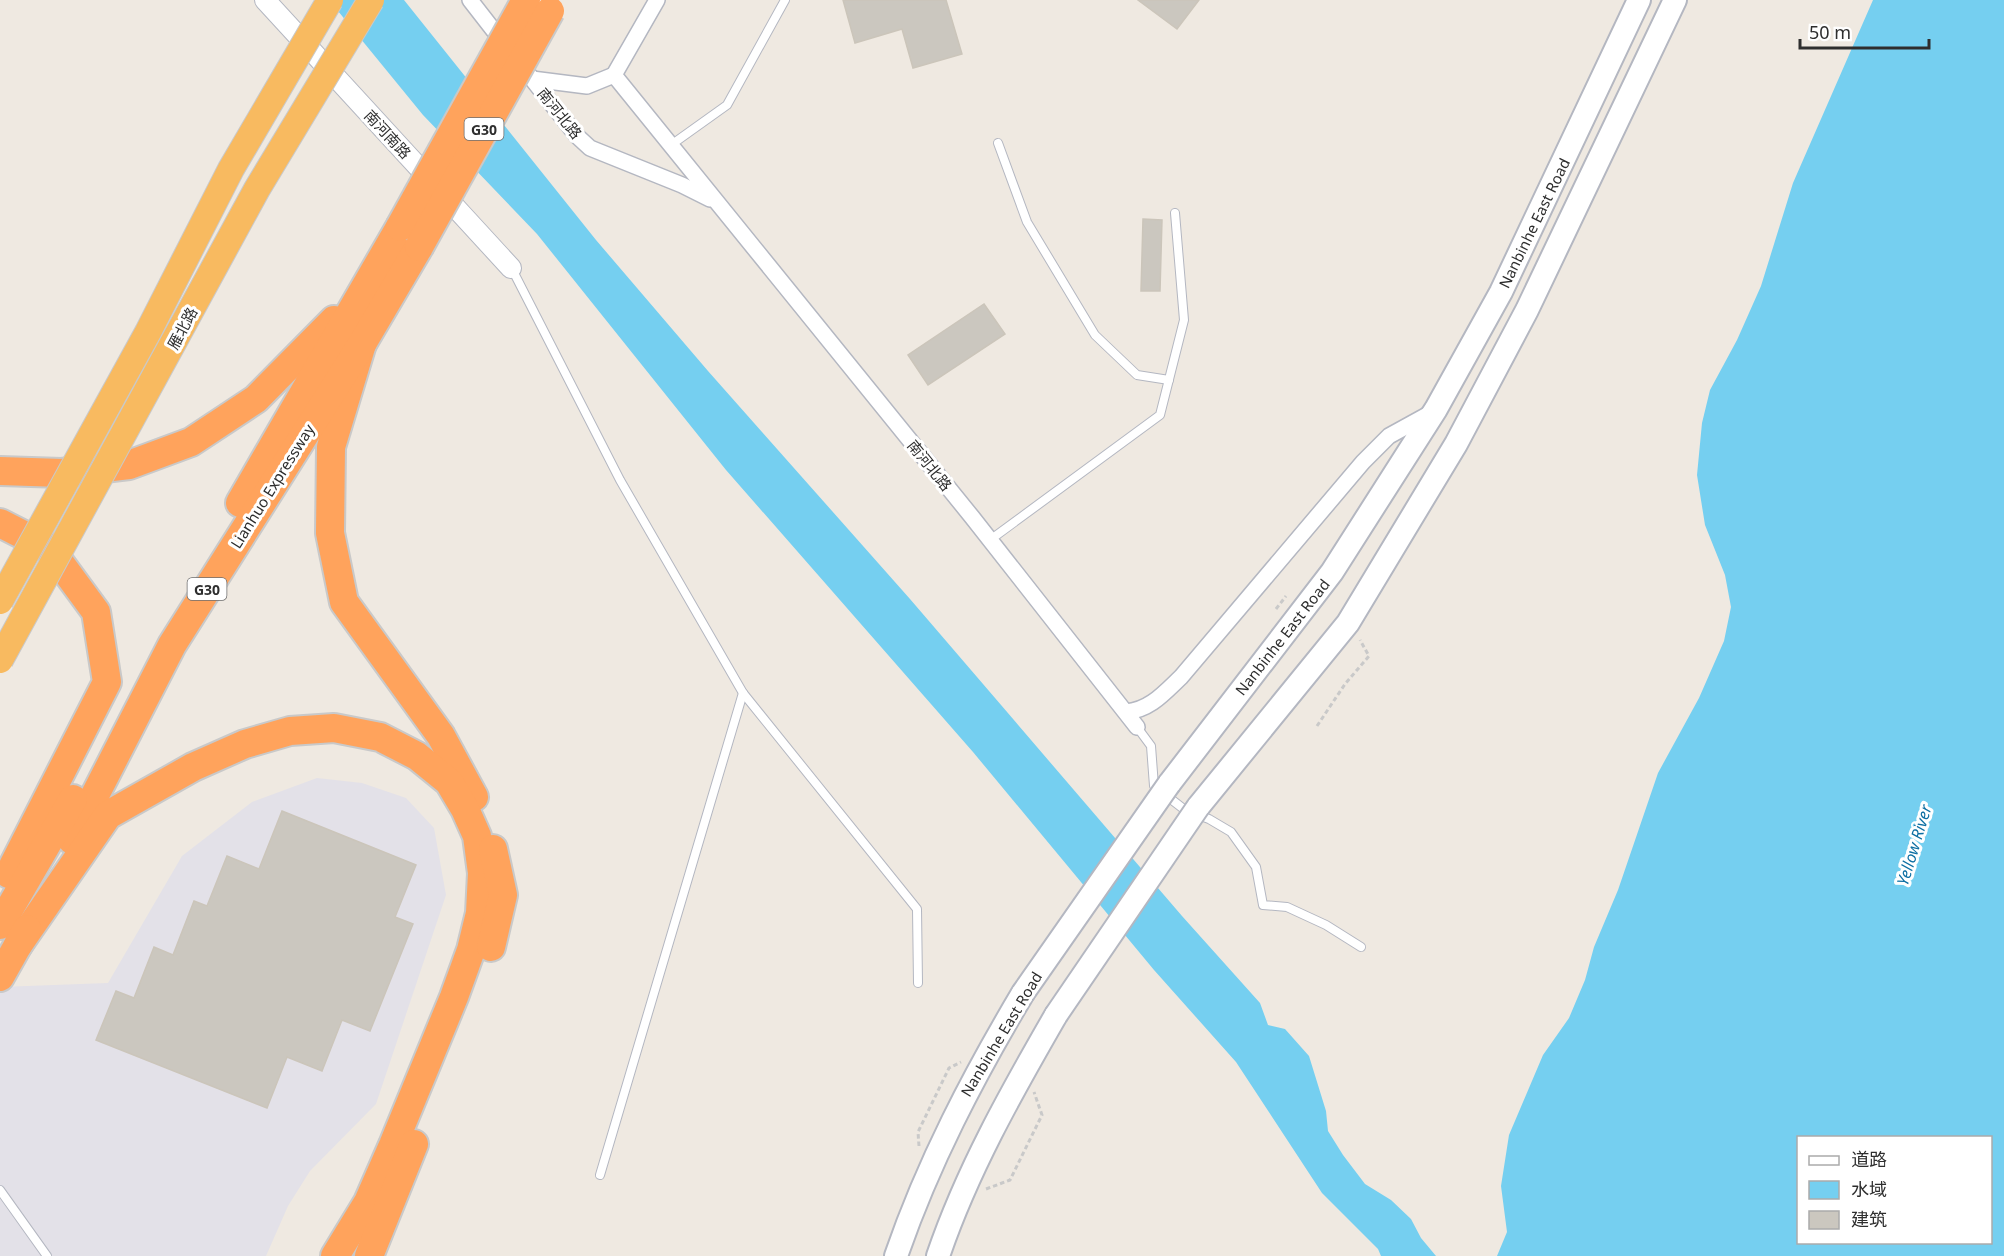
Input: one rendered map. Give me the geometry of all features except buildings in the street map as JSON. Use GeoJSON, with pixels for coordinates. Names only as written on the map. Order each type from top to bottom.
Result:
{"type":"FeatureCollection","features":[{"type":"Feature","properties":{"kind":"highway","name":"雁北路"},"geometry":{"type":"LineString","coordinates":[[0,601],[148,332],[231,169],[330,0]]}},
{"type":"Feature","properties":{"kind":"highway","name":"雁北路"},"geometry":{"type":"LineString","coordinates":[[0,660],[257,189],[371,0]]}},
{"type":"Feature","properties":{"kind":"highway","name":"Lianhuo Expressway"},"geometry":{"type":"LineString","coordinates":[[9,935],[172,645],[362,344],[409,237],[544,4]]}},
{"type":"Feature","properties":{"kind":"highway","name":"Lianhuo Expressway"},"geometry":{"type":"LineString","coordinates":[[0,977],[9,935],[283,427],[364,288],[409,237]]}},
{"type":"Feature","properties":{"kind":"highway"},"geometry":{"type":"LineString","coordinates":[[0,471],[62,473],[129,465],[191,442],[256,399],[364,288]]}},
{"type":"Feature","properties":{"kind":"highway"},"geometry":{"type":"LineString","coordinates":[[362,344],[331,447],[330,533],[345,602],[441,736],[472,789],[492,847],[503,895],[495,934],[478,984],[369,1256]]}},
{"type":"Feature","properties":{"kind":"highway"},"geometry":{"type":"LineString","coordinates":[[0,523],[49,548],[96,612],[107,682],[0,893]]}},
{"type":"Feature","properties":{"kind":"highway"},"geometry":{"type":"LineString","coordinates":[[9,935],[108,815],[193,767],[245,744],[290,731],[334,728],[380,737],[417,756],[448,782],[465,809],[477,836],[482,873],[480,913],[471,950],[454,997],[393,1145],[368,1202],[335,1256]]}},
{"type":"Feature","properties":{"kind":"main road","name":"Nanbinhe East Road"},"geometry":{"type":"LineString","coordinates":[[896,1256],[946,1133],[970,1085],[1023,993],[1169,784],[1332,572],[1436,409],[1501,292],[1639,0]]}},
{"type":"Feature","properties":{"kind":"main road","name":"Nanbinhe East Road"},"geometry":{"type":"LineString","coordinates":[[938,1256],[960,1199],[987,1141],[1025,1068],[1056,1016],[1198,807],[1348,623],[1456,444],[1527,310],[1675,0]]}},
{"type":"Feature","properties":{"kind":"street","name":"南河南路"},"geometry":{"type":"LineString","coordinates":[[266,0],[511,268]]}},
{"type":"Feature","properties":{"kind":"street","name":"南河北路"},"geometry":{"type":"LineString","coordinates":[[470,0],[577,135],[590,148],[703,194],[719,205]]}},
{"type":"Feature","properties":{"kind":"street"},"geometry":{"type":"LineString","coordinates":[[614,75],[657,0]]}},
{"type":"Feature","properties":{"kind":"street","name":"南河北路"},"geometry":{"type":"LineString","coordinates":[[532,79],[587,86],[614,75],[990,540],[1137,727]]}},
{"type":"Feature","properties":{"kind":"street"},"geometry":{"type":"LineString","coordinates":[[1126,712],[1139,711],[1152,704],[1181,677],[1337,491],[1382,442],[1436,409]]}},
{"type":"Feature","properties":{"kind":"lane"},"geometry":{"type":"LineString","coordinates":[[670,145],[727,105],[785,0]]}},
{"type":"Feature","properties":{"kind":"lane"},"geometry":{"type":"LineString","coordinates":[[998,143],[1027,222],[1095,335],[1137,375],[1169,380]]}},
{"type":"Feature","properties":{"kind":"lane"},"geometry":{"type":"LineString","coordinates":[[990,540],[1160,415],[1184,320],[1174,213]]}},
{"type":"Feature","properties":{"kind":"lane"},"geometry":{"type":"LineString","coordinates":[[511,268],[620,480],[743,693],[917,909],[918,983]]}},
{"type":"Feature","properties":{"kind":"lane"},"geometry":{"type":"LineString","coordinates":[[600,1175],[743,693]]}},
{"type":"Feature","properties":{"kind":"lane"},"geometry":{"type":"LineString","coordinates":[[1137,727],[1151,746],[1154,786],[1185,810],[1209,819],[1231,832],[1256,867],[1263,905],[1287,907],[1326,925],[1361,947]]}},
{"type":"Feature","properties":{"kind":"lane"},"geometry":{"type":"LineString","coordinates":[[0,1190],[47,1256]]}},
{"type":"Feature","properties":{"kind":"path"},"geometry":{"type":"LineString","coordinates":[[1317,726],[1345,684],[1369,656]]}},
{"type":"Feature","properties":{"kind":"path"},"geometry":{"type":"LineString","coordinates":[[960,1199],[1010,1180],[1042,1115],[1025,1068]]}},
{"type":"Feature","properties":{"kind":"shaded area"},"geometry":{"type":"Polygon","coordinates":[[[317,778],[362,783],[406,798],[434,828],[446,895],[376,1104],[310,1171],[288,1206],[266,1256],[0,1256],[0,987],[108,983],[182,856],[252,802],[317,778]]]}},
{"type":"Feature","properties":{"kind":"water"},"geometry":{"type":"Polygon","coordinates":[[[329,0],[404,0],[596,240],[1260,1003],[1268,1025],[1285,1029],[1309,1056],[1326,1111],[1328,1131],[1343,1155],[1365,1184],[1391,1200],[1411,1219],[1421,1238],[1436,1256],[1381,1256],[1378,1249],[1322,1193],[1236,1062],[1154,970],[973,752],[726,470],[537,234],[423,115],[329,0]]]}},
{"type":"Feature","properties":{"kind":"water","name":"Yellow River"},"geometry":{"type":"Polygon","coordinates":[[[1873,0],[2004,0],[2004,1256],[1497,1256],[1507,1232],[1501,1186],[1509,1135],[1543,1055],[1569,1018],[1585,980],[1594,947],[1618,890],[1658,773],[1699,698],[1724,641],[1731,607],[1725,575],[1705,525],[1697,475],[1702,423],[1710,390],[1737,340],[1761,286],[1793,183],[1873,0]]]}}]}
